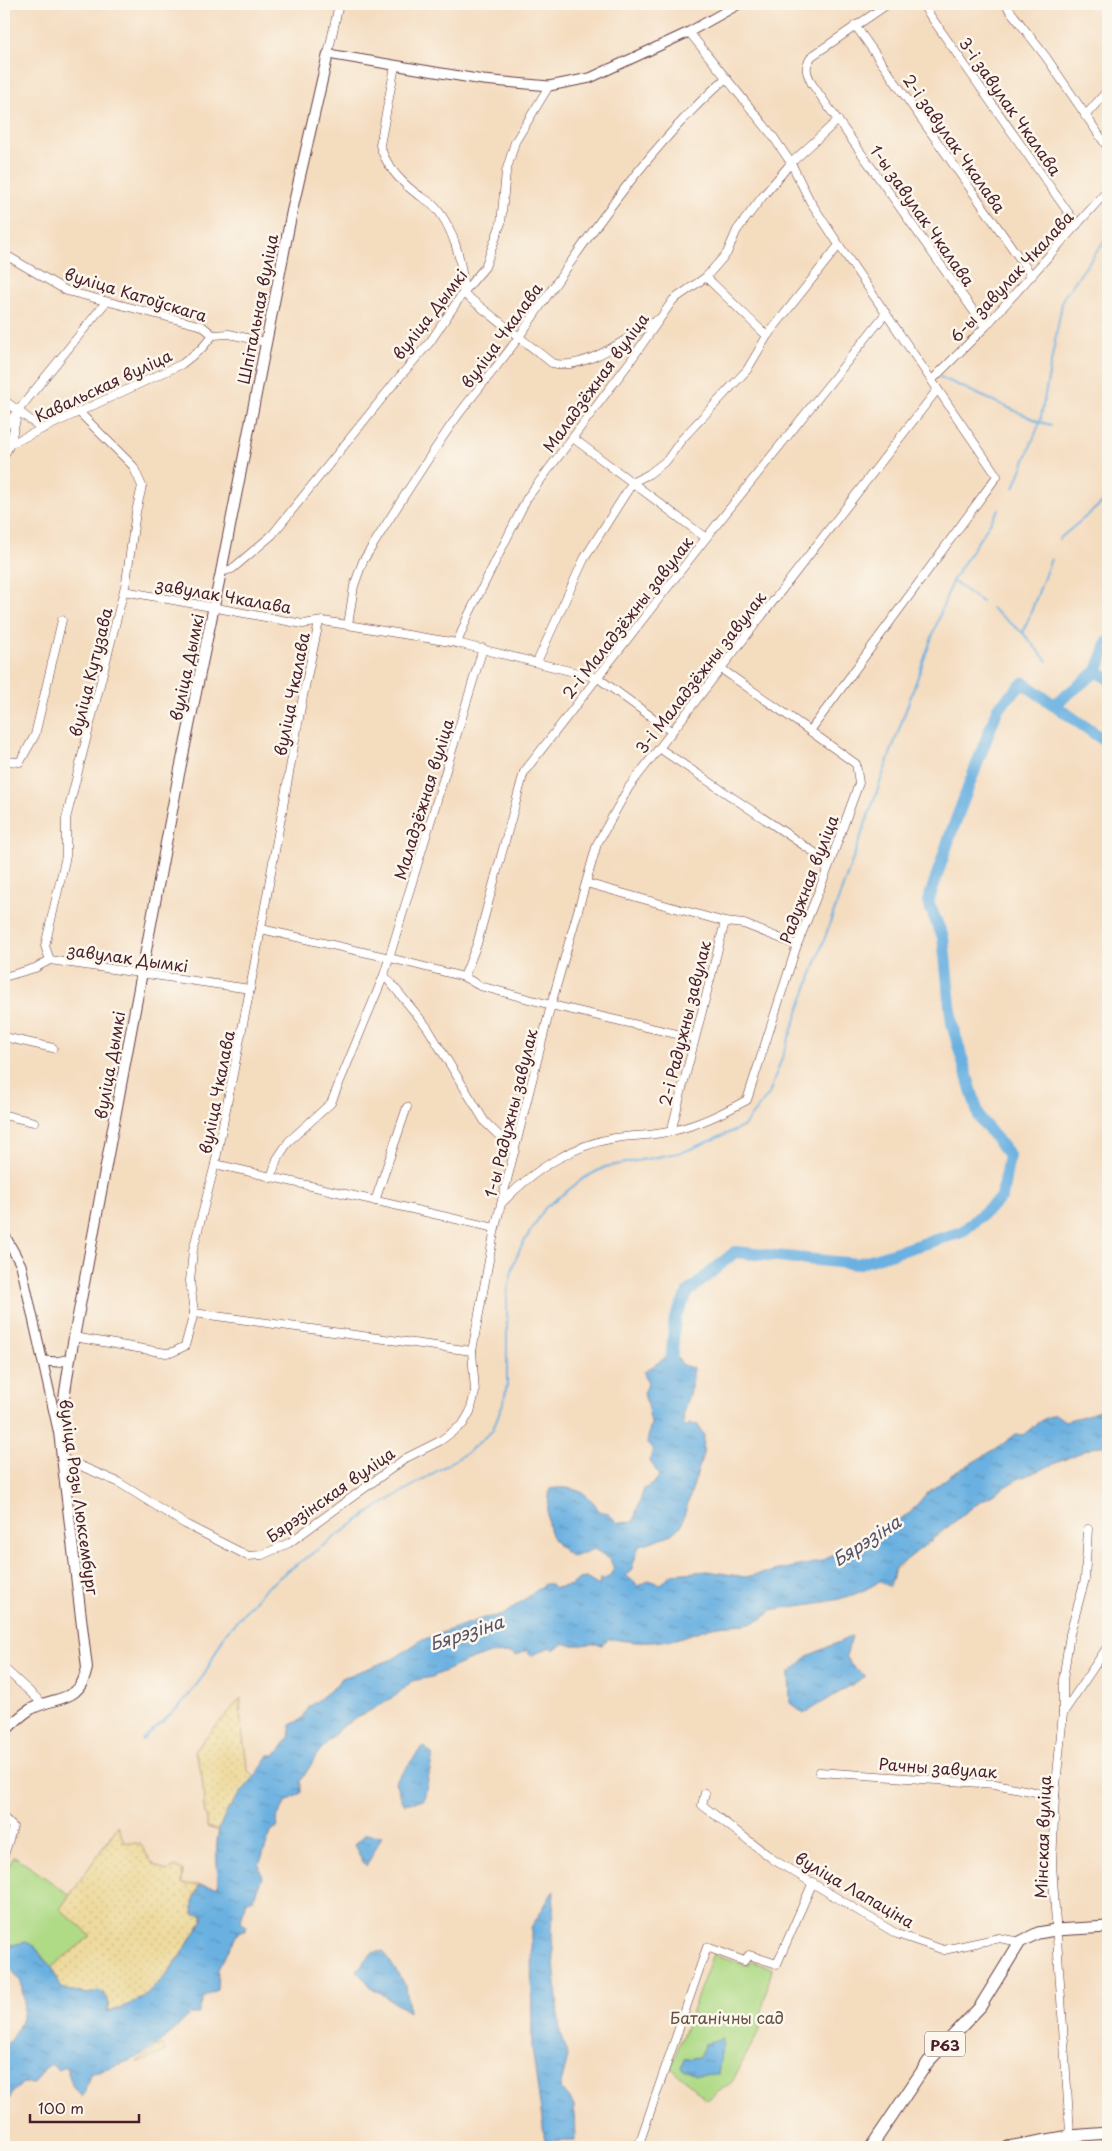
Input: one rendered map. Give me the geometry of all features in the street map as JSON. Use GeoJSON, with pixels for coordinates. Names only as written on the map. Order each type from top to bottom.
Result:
{"type":"FeatureCollection","features":[{"type":"Feature","properties":{"kind":"main road","name":"Шпітальная вуліца"},"geometry":{"type":"LineString","coordinates":[[221,572],[265,342],[314,110],[328,54]]}},
{"type":"Feature","properties":{"kind":"main road","name":"вуліца Дымкі"},"geometry":{"type":"LineString","coordinates":[[59,1432],[70,1359],[141,974],[177,784],[221,572]]}},
{"type":"Feature","properties":{"kind":"main road","name":"вуліца Розы Люксембург"},"geometry":{"type":"LineString","coordinates":[[44,1704],[73,1694],[84,1681],[87,1668],[59,1432]]}},
{"type":"Feature","properties":{"kind":"main road"},"geometry":{"type":"LineString","coordinates":[[4,1732],[17,1719],[44,1704]]}},
{"type":"Feature","properties":{"kind":"main road"},"geometry":{"type":"LineString","coordinates":[[1020,1942],[1038,1933],[1055,1930],[1108,1927]]}},
{"type":"Feature","properties":{"kind":"main road","name":"Р63"},"geometry":{"type":"LineString","coordinates":[[871,2147],[928,2062],[980,2007],[1020,1942]]}},
{"type":"Feature","properties":{"kind":"main road"},"geometry":{"type":"LineString","coordinates":[[1008,2147],[1070,2142],[1108,2133]]}},
{"type":"Feature","properties":{"kind":"street","name":"Шпітальная вуліца"},"geometry":{"type":"LineString","coordinates":[[328,54],[339,4]]}},
{"type":"Feature","properties":{"kind":"street"},"geometry":{"type":"LineString","coordinates":[[328,54],[483,80],[549,86],[563,85],[590,78],[689,32],[739,4]]}},
{"type":"Feature","properties":{"kind":"street"},"geometry":{"type":"LineString","coordinates":[[838,120],[812,84],[806,71],[806,64],[812,56],[888,4]]}},
{"type":"Feature","properties":{"kind":"street","name":"3-і завулак Чкалава"},"geometry":{"type":"LineString","coordinates":[[922,4],[1077,225]]}},
{"type":"Feature","properties":{"kind":"street"},"geometry":{"type":"LineString","coordinates":[[1005,4],[1108,148]]}},
{"type":"Feature","properties":{"kind":"street","name":"2-і завулак Чкалава"},"geometry":{"type":"LineString","coordinates":[[855,25],[1032,276]]}},
{"type":"Feature","properties":{"kind":"street"},"geometry":{"type":"LineString","coordinates":[[689,32],[792,164],[810,201],[997,476],[810,731]]}},
{"type":"Feature","properties":{"kind":"street"},"geometry":{"type":"LineString","coordinates":[[395,66],[380,145],[383,154],[397,175],[413,191],[432,204],[450,230],[464,277],[463,293],[552,363],[563,366],[576,364],[617,345],[657,320]]}},
{"type":"Feature","properties":{"kind":"street","name":"вуліца Чкалава"},"geometry":{"type":"LineString","coordinates":[[194,1312],[190,1281],[193,1250],[215,1164],[250,989],[303,696],[319,622],[348,624],[354,586],[363,561],[456,418],[520,336],[567,267],[614,204],[704,98],[726,78]]}},
{"type":"Feature","properties":{"kind":"street","name":"вуліца Дымкі"},"geometry":{"type":"LineString","coordinates":[[221,572],[232,569],[272,535],[396,381],[430,342],[463,293],[485,267],[501,223],[506,172],[515,142],[549,86]]}},
{"type":"Feature","properties":{"kind":"street"},"geometry":{"type":"LineString","coordinates":[[1085,116],[1108,90]]}},
{"type":"Feature","properties":{"kind":"street","name":"Маладзёжная вуліца"},"geometry":{"type":"LineString","coordinates":[[458,643],[468,616],[527,498],[650,334],[657,320],[673,300],[706,277],[726,253],[738,230],[752,210],[792,164],[838,120]]}},
{"type":"Feature","properties":{"kind":"street","name":"1-ы завулак Чкалава"},"geometry":{"type":"LineString","coordinates":[[838,120],[986,326]]}},
{"type":"Feature","properties":{"kind":"street","name":"6-ы завулак Чкалава"},"geometry":{"type":"LineString","coordinates":[[932,380],[986,326],[1108,190]]}},
{"type":"Feature","properties":{"kind":"street"},"geometry":{"type":"LineString","coordinates":[[537,662],[584,559],[633,482],[649,474],[666,460],[682,439],[747,370],[767,336],[839,245]]}},
{"type":"Feature","properties":{"kind":"street","name":"вуліца Катоўскага"},"geometry":{"type":"LineString","coordinates":[[4,254],[67,291],[202,326],[213,335],[229,334],[265,342]]}},
{"type":"Feature","properties":{"kind":"street"},"geometry":{"type":"LineString","coordinates":[[706,277],[767,336]]}},
{"type":"Feature","properties":{"kind":"street"},"geometry":{"type":"LineString","coordinates":[[4,428],[106,302]]}},
{"type":"Feature","properties":{"kind":"street","name":"2-і Маладзёжны завулак"},"geometry":{"type":"LineString","coordinates":[[464,977],[480,935],[524,772],[706,538],[886,313]]}},
{"type":"Feature","properties":{"kind":"street","name":"Кавальская вуліца"},"geometry":{"type":"LineString","coordinates":[[7,445],[182,364],[202,348],[213,335]]}},
{"type":"Feature","properties":{"kind":"street","name":"3-і Маладзёжны завулак"},"geometry":{"type":"LineString","coordinates":[[551,1005],[597,844],[609,818],[629,786],[937,390]]}},
{"type":"Feature","properties":{"kind":"street"},"geometry":{"type":"LineString","coordinates":[[4,400],[42,428]]}},
{"type":"Feature","properties":{"kind":"street"},"geometry":{"type":"LineString","coordinates":[[4,456],[18,410]]}},
{"type":"Feature","properties":{"kind":"street","name":"вуліца Кутузава"},"geometry":{"type":"LineString","coordinates":[[50,960],[45,946],[66,856],[66,819],[124,591],[142,486],[133,466],[79,412]]}},
{"type":"Feature","properties":{"kind":"street"},"geometry":{"type":"LineString","coordinates":[[573,438],[706,538]]}},
{"type":"Feature","properties":{"kind":"street","name":"завулак Чкалава"},"geometry":{"type":"LineString","coordinates":[[124,591],[303,624],[319,622]]}},
{"type":"Feature","properties":{"kind":"street"},"geometry":{"type":"LineString","coordinates":[[4,761],[20,762],[35,735],[62,620]]}},
{"type":"Feature","properties":{"kind":"street"},"geometry":{"type":"LineString","coordinates":[[348,624],[483,648],[598,678],[671,731]]}},
{"type":"Feature","properties":{"kind":"street","name":"Маладзёжная вуліца"},"geometry":{"type":"LineString","coordinates":[[271,1178],[277,1159],[289,1141],[331,1103],[384,975],[483,648]]}},
{"type":"Feature","properties":{"kind":"street","name":"Радужная вуліца"},"geometry":{"type":"LineString","coordinates":[[501,1203],[532,1176],[567,1154],[613,1138],[671,1132],[718,1116],[747,1100],[797,944],[830,863],[859,783],[856,764],[720,668]]}},
{"type":"Feature","properties":{"kind":"street"},"geometry":{"type":"LineString","coordinates":[[659,748],[830,863]]}},
{"type":"Feature","properties":{"kind":"street","name":"2-і Радужны завулак"},"geometry":{"type":"LineString","coordinates":[[586,883],[724,922],[744,924],[797,944]]}},
{"type":"Feature","properties":{"kind":"street","name":"2-і Радужны завулак"},"geometry":{"type":"LineString","coordinates":[[671,1132],[724,922]]}},
{"type":"Feature","properties":{"kind":"street"},"geometry":{"type":"LineString","coordinates":[[261,929],[390,958],[464,977],[480,986],[551,1005],[694,1038]]}},
{"type":"Feature","properties":{"kind":"street","name":"завулак Дымкі"},"geometry":{"type":"LineString","coordinates":[[4,977],[35,968],[50,960],[250,989]]}},
{"type":"Feature","properties":{"kind":"street"},"geometry":{"type":"LineString","coordinates":[[384,975],[432,1035],[485,1122],[514,1151]]}},
{"type":"Feature","properties":{"kind":"street","name":"1-ы Радужны завулак"},"geometry":{"type":"LineString","coordinates":[[495,1228],[551,1005]]}},
{"type":"Feature","properties":{"kind":"street"},"geometry":{"type":"LineString","coordinates":[[4,1037],[53,1048]]}},
{"type":"Feature","properties":{"kind":"street"},"geometry":{"type":"LineString","coordinates":[[375,1201],[407,1107]]}},
{"type":"Feature","properties":{"kind":"street"},"geometry":{"type":"LineString","coordinates":[[4,1115],[34,1122]]}},
{"type":"Feature","properties":{"kind":"street"},"geometry":{"type":"LineString","coordinates":[[215,1164],[495,1228]]}},
{"type":"Feature","properties":{"kind":"street","name":"Бярэзінская вуліца"},"geometry":{"type":"LineString","coordinates":[[62,1458],[118,1482],[185,1524],[248,1556],[262,1556],[289,1543],[406,1458],[440,1441],[463,1424],[470,1412],[476,1392],[472,1351],[495,1228]]}},
{"type":"Feature","properties":{"kind":"street","name":"вуліца Розы Люксембург"},"geometry":{"type":"LineString","coordinates":[[4,1234],[21,1265],[59,1432]]}},
{"type":"Feature","properties":{"kind":"street"},"geometry":{"type":"LineString","coordinates":[[74,1337],[173,1352],[185,1346],[194,1312],[472,1351]]}},
{"type":"Feature","properties":{"kind":"street"},"geometry":{"type":"LineString","coordinates":[[44,1362],[70,1359]]}},
{"type":"Feature","properties":{"kind":"street","name":"Мінская вуліца"},"geometry":{"type":"LineString","coordinates":[[1070,2142],[1052,1864],[1055,1796],[1063,1713],[1062,1680],[1070,1634],[1085,1579],[1088,1529]]}},
{"type":"Feature","properties":{"kind":"street"},"geometry":{"type":"LineString","coordinates":[[1063,1713],[1108,1646]]}},
{"type":"Feature","properties":{"kind":"street"},"geometry":{"type":"LineString","coordinates":[[4,1668],[44,1704]]}},
{"type":"Feature","properties":{"kind":"street","name":"Рачны завулак"},"geometry":{"type":"LineString","coordinates":[[819,1772],[995,1784],[1055,1796]]}},
{"type":"Feature","properties":{"kind":"street","name":"вуліца Лапаціна"},"geometry":{"type":"LineString","coordinates":[[705,1793],[702,1805],[774,1860],[897,1934],[932,1948],[944,1950],[956,1949],[999,1938],[1020,1942]]}},
{"type":"Feature","properties":{"kind":"street"},"geometry":{"type":"LineString","coordinates":[[4,1818],[13,1828],[4,1855]]}},
{"type":"Feature","properties":{"kind":"street"},"geometry":{"type":"LineString","coordinates":[[638,2147],[707,1947],[744,1961],[750,1955],[777,1964],[813,1882]]}},
{"type":"Feature","properties":{"kind":"green space"},"geometry":{"type":"Polygon","coordinates":[[[14,1856],[70,1895],[60,1909],[91,1936],[52,1967],[32,1946],[27,1944],[12,1945],[4,1935],[4,1876],[14,1856]]]}},
{"type":"Feature","properties":{"kind":"green space","name":"Батанічны сад"},"geometry":{"type":"Polygon","coordinates":[[[713,1954],[747,1965],[752,1962],[772,1968],[762,2009],[763,2023],[732,2082],[707,2100],[671,2067],[713,1954]]]}},
{"type":"Feature","properties":{"kind":"sand"},"geometry":{"type":"Polygon","coordinates":[[[241,1698],[241,1726],[247,1770],[256,1777],[229,1809],[219,1831],[207,1827],[201,1771],[194,1751],[241,1698]]]}},
{"type":"Feature","properties":{"kind":"sand"},"geometry":{"type":"Polygon","coordinates":[[[118,1826],[124,1842],[140,1844],[153,1864],[166,1871],[176,1867],[183,1870],[182,1884],[200,1885],[194,1896],[203,1915],[203,1920],[182,1953],[157,1985],[136,2001],[106,2012],[99,1991],[88,1994],[60,1987],[52,1967],[91,1936],[60,1909],[118,1826]]]}},
{"type":"Feature","properties":{"kind":"sand"},"geometry":{"type":"Polygon","coordinates":[[[161,2045],[165,2051],[144,2061],[136,2062],[161,2045]]]}},
{"type":"Feature","properties":{"kind":"water","name":"Бярэзіна"},"geometry":{"type":"Polygon","coordinates":[[[668,1356],[677,1357],[683,1365],[693,1368],[692,1383],[683,1420],[685,1427],[690,1424],[698,1425],[704,1436],[703,1454],[681,1526],[670,1535],[639,1546],[631,1571],[626,1575],[638,1586],[649,1580],[660,1584],[672,1574],[708,1571],[745,1577],[819,1562],[860,1543],[910,1513],[926,1494],[951,1475],[999,1447],[1016,1434],[1023,1435],[1040,1421],[1055,1414],[1065,1421],[1094,1413],[1108,1403],[1108,1444],[1089,1449],[1016,1480],[974,1506],[895,1569],[890,1587],[880,1581],[854,1595],[841,1599],[772,1610],[760,1620],[748,1624],[714,1627],[675,1639],[656,1642],[633,1642],[609,1639],[602,1645],[569,1645],[564,1643],[553,1650],[550,1647],[531,1656],[527,1650],[516,1656],[511,1653],[487,1654],[432,1677],[412,1681],[394,1697],[341,1727],[318,1753],[301,1781],[301,1793],[286,1802],[276,1819],[278,1827],[272,1830],[259,1865],[262,1878],[253,1899],[246,1900],[241,1921],[247,1927],[245,1931],[239,1931],[218,1969],[217,1990],[204,1997],[198,2014],[190,2014],[164,2039],[143,2054],[124,2063],[90,2074],[83,2096],[73,2088],[66,2066],[58,2070],[51,2064],[44,2069],[34,2084],[23,2083],[13,2092],[4,2109],[4,2048],[16,2032],[23,2016],[24,2002],[21,1982],[8,1965],[5,1949],[12,1945],[26,1942],[36,1947],[43,1959],[52,1967],[60,1987],[88,1994],[99,1991],[108,2000],[107,2012],[133,2003],[147,1994],[166,1975],[203,1920],[203,1915],[194,1914],[193,1910],[194,1899],[200,1885],[218,1887],[218,1837],[219,1829],[227,1812],[269,1755],[276,1755],[289,1738],[291,1725],[302,1719],[309,1707],[336,1686],[342,1678],[393,1659],[420,1641],[435,1635],[484,1618],[503,1615],[545,1584],[551,1584],[555,1588],[572,1585],[579,1579],[586,1578],[599,1586],[600,1579],[608,1578],[614,1569],[610,1559],[594,1549],[573,1557],[563,1550],[551,1536],[548,1519],[550,1489],[565,1488],[579,1491],[595,1504],[599,1511],[608,1513],[618,1523],[633,1522],[644,1489],[654,1483],[659,1476],[650,1460],[653,1448],[647,1443],[651,1422],[644,1393],[648,1384],[644,1372],[668,1356]]]}},
{"type":"Feature","properties":{"kind":"water"},"geometry":{"type":"Polygon","coordinates":[[[852,1636],[846,1656],[853,1667],[866,1676],[804,1714],[790,1703],[789,1673],[808,1656],[852,1636]]]}},
{"type":"Feature","properties":{"kind":"water"},"geometry":{"type":"Polygon","coordinates":[[[423,1746],[433,1755],[424,1800],[404,1804],[395,1782],[423,1746]]]}},
{"type":"Feature","properties":{"kind":"water"},"geometry":{"type":"Polygon","coordinates":[[[366,1834],[382,1836],[366,1867],[354,1845],[366,1834]]]}},
{"type":"Feature","properties":{"kind":"water"},"geometry":{"type":"Polygon","coordinates":[[[554,1890],[552,1937],[560,2033],[568,2057],[560,2088],[574,2105],[575,2140],[545,2141],[532,2047],[531,1928],[554,1890]]]}},
{"type":"Feature","properties":{"kind":"water"},"geometry":{"type":"Polygon","coordinates":[[[383,1951],[406,1986],[409,2012],[372,1988],[357,1970],[372,1953],[383,1951]]]}},
{"type":"Feature","properties":{"kind":"water"},"geometry":{"type":"Polygon","coordinates":[[[723,2039],[718,2074],[696,2075],[681,2067],[684,2059],[699,2057],[705,2044],[723,2039]]]}},
{"type":"Feature","properties":{"kind":"waterway"},"geometry":{"type":"LineString","coordinates":[[940,377],[1040,422],[1063,298],[1108,236]]}},
{"type":"Feature","properties":{"kind":"waterway"},"geometry":{"type":"LineString","coordinates":[[1014,488],[1040,422],[1051,425]]}},
{"type":"Feature","properties":{"kind":"waterway"},"geometry":{"type":"LineString","coordinates":[[1059,539],[1108,498]]}},
{"type":"Feature","properties":{"kind":"waterway"},"geometry":{"type":"LineString","coordinates":[[982,602],[952,581],[999,509]]}},
{"type":"Feature","properties":{"kind":"waterway"},"geometry":{"type":"LineString","coordinates":[[1047,661],[1023,633],[1051,559]]}},
{"type":"Feature","properties":{"kind":"waterway"},"geometry":{"type":"LineString","coordinates":[[142,1740],[182,1704],[204,1675],[225,1634],[264,1590],[286,1572],[376,1508],[468,1452],[492,1431],[504,1401],[507,1385],[507,1293],[514,1263],[521,1247],[545,1208],[584,1178],[605,1167],[683,1152],[743,1127],[769,1094],[952,581]]}},
{"type":"Feature","properties":{"kind":"waterway"},"geometry":{"type":"LineString","coordinates":[[991,608],[1023,633]]}},
{"type":"Feature","properties":{"kind":"waterway"},"geometry":{"type":"LineString","coordinates":[[1054,705],[1097,671],[1108,642]]}},
{"type":"Feature","properties":{"kind":"waterway"},"geometry":{"type":"LineString","coordinates":[[1097,671],[1108,679]]}},
{"type":"Feature","properties":{"kind":"waterway"},"geometry":{"type":"LineString","coordinates":[[670,1372],[675,1318],[688,1292],[735,1252],[857,1264],[962,1232],[1002,1197],[1009,1155],[979,1117],[952,1024],[943,937],[928,902],[950,836],[998,708],[1023,683],[1108,743]]}}]}
